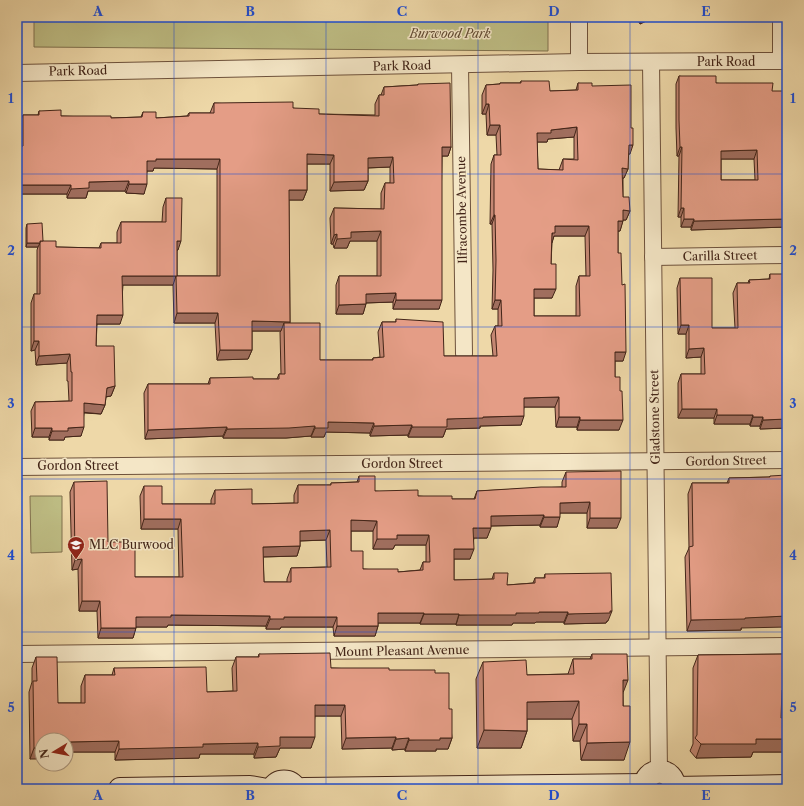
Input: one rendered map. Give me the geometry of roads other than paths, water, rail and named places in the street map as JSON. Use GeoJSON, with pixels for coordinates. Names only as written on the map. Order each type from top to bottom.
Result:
{"type":"FeatureCollection","features":[{"type":"Feature","properties":{"kind":"street"},"geometry":{"type":"LineString","coordinates":[[579,17],[579,62]]}},
{"type":"Feature","properties":{"kind":"street"},"geometry":{"type":"LineString","coordinates":[[781,17],[784,61]]}},
{"type":"Feature","properties":{"kind":"street","name":"Park Road"},"geometry":{"type":"LineString","coordinates":[[17,73],[579,62],[784,61]]}},
{"type":"Feature","properties":{"kind":"street","name":"Gladstone Street"},"geometry":{"type":"LineString","coordinates":[[650,62],[658,649],[650,782]]}},
{"type":"Feature","properties":{"kind":"street","name":"Ilfracombe Avenue"},"geometry":{"type":"LineString","coordinates":[[460,65],[464,354]]}},
{"type":"Feature","properties":{"kind":"street","name":"Carilla Street"},"geometry":{"type":"LineString","coordinates":[[653,257],[787,255]]}},
{"type":"Feature","properties":{"kind":"street","name":"Gordon Street"},"geometry":{"type":"LineString","coordinates":[[17,467],[787,460]]}},
{"type":"Feature","properties":{"kind":"street","name":"Mount Pleasant Avenue"},"geometry":{"type":"LineString","coordinates":[[17,654],[658,649],[787,646]]}},
{"type":"Feature","properties":{"kind":"street"},"geometry":{"type":"LineString","coordinates":[[304,789],[650,782],[667,773],[673,779],[674,788],[787,786]]}},
{"type":"Feature","properties":{"kind":"street"},"geometry":{"type":"LineString","coordinates":[[272,789],[276,784],[284,781],[292,784],[296,789]]}},
{"type":"Feature","properties":{"kind":"street"},"geometry":{"type":"LineString","coordinates":[[120,789],[250,787],[262,789]]}},
{"type":"Feature","properties":{"kind":"place","name":"MLC Burwood"},"geometry":{"type":"Point","coordinates":[76,560]}},
{"type":"Feature","properties":{"kind":"park label","name":"Burwood Park"},"geometry":{"type":"Point","coordinates":[450,34]}}]}
